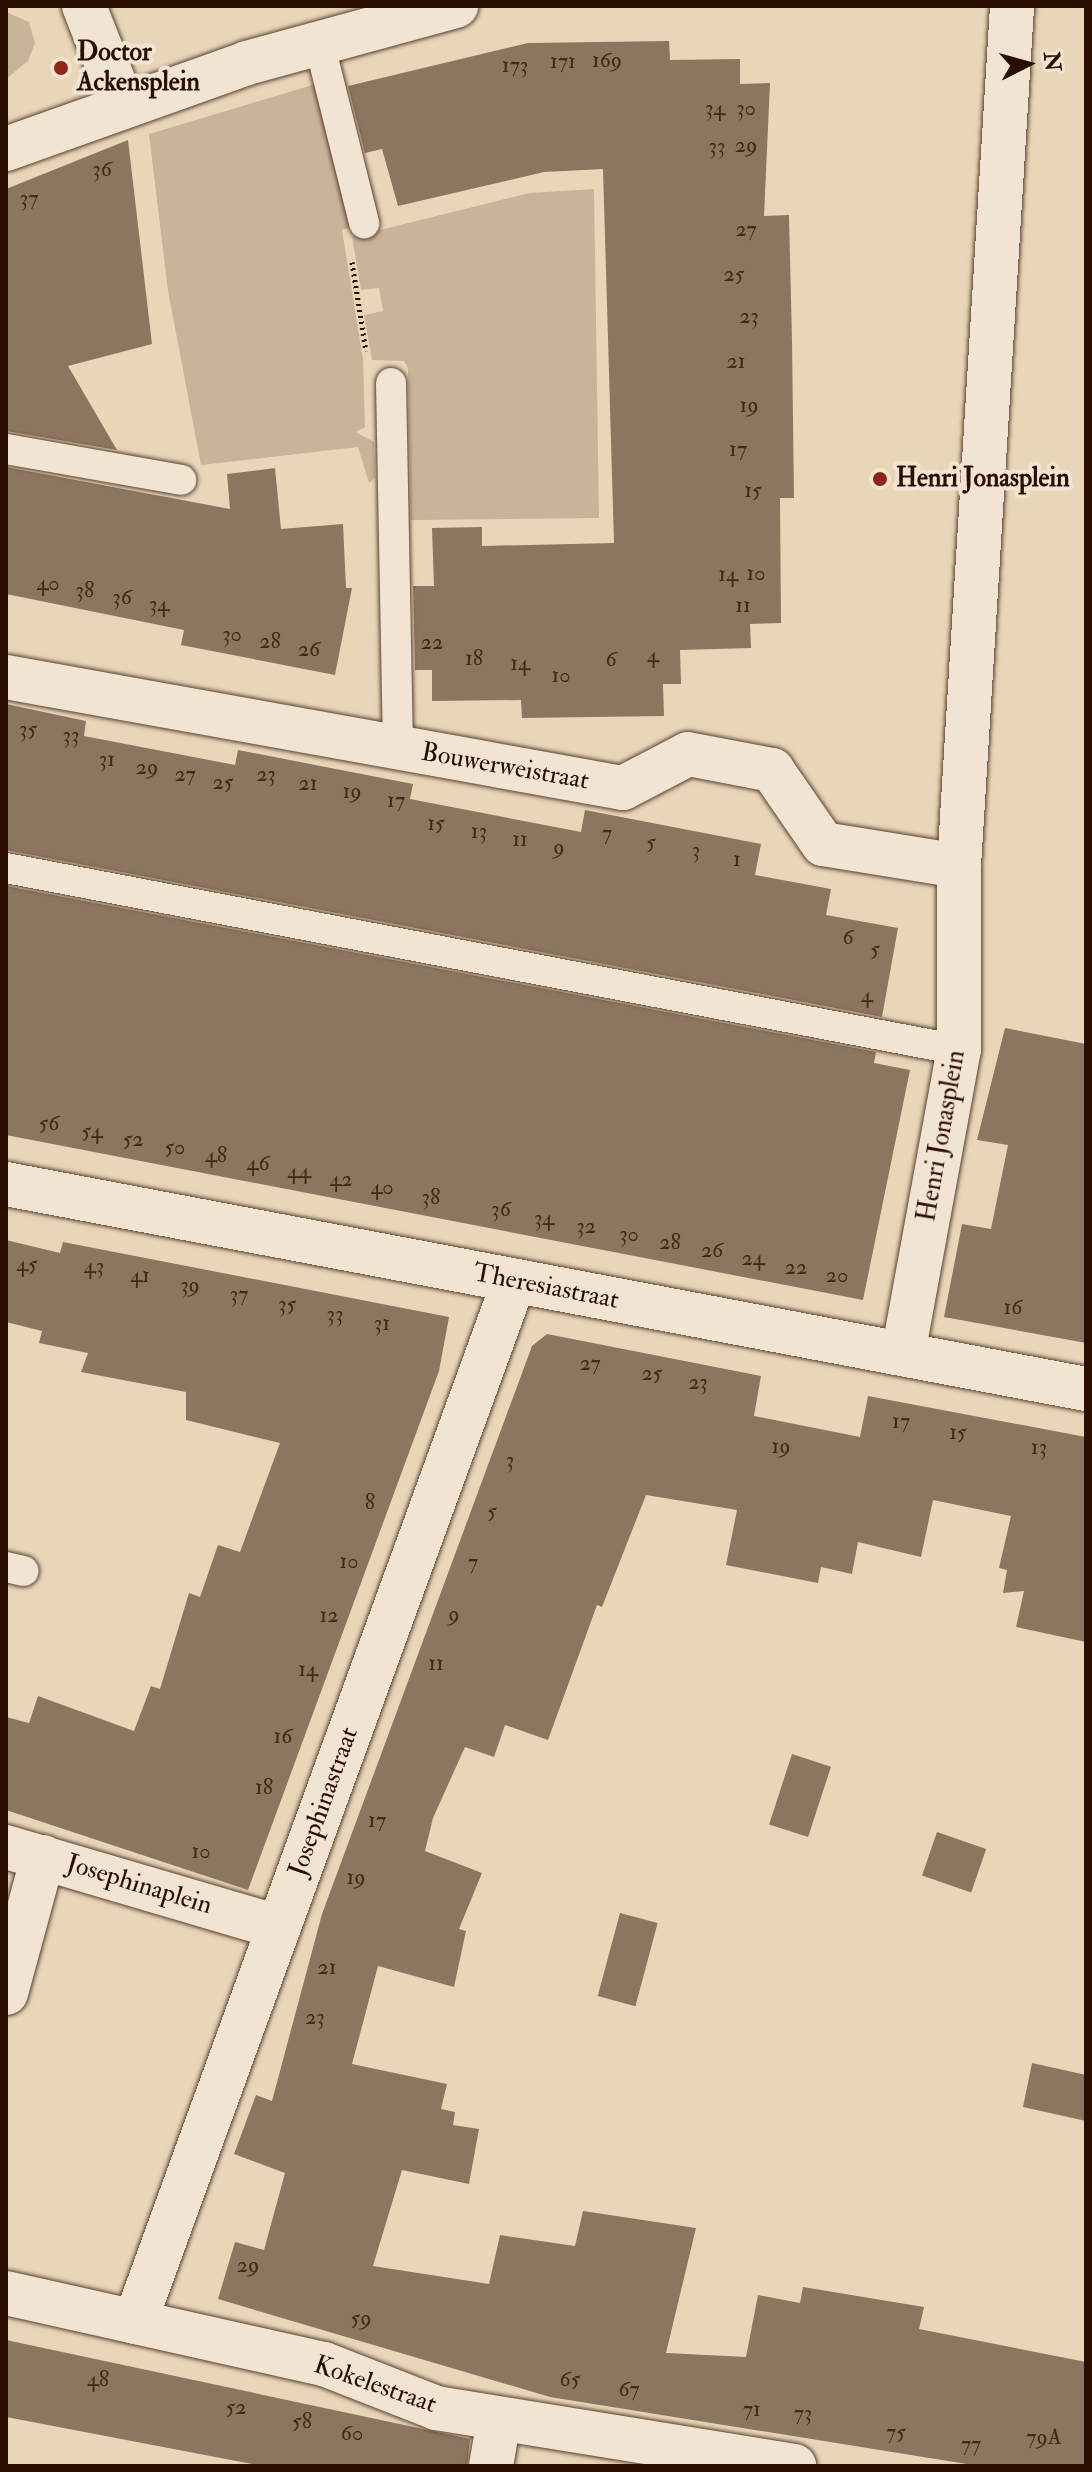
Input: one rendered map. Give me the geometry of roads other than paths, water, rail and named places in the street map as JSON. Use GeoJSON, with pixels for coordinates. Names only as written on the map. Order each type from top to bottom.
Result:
{"type":"FeatureCollection","features":[{"type":"Feature","properties":{"kind":"street"},"geometry":{"type":"LineString","coordinates":[[84,6],[123,105]]}},
{"type":"Feature","properties":{"kind":"street"},"geometry":{"type":"LineString","coordinates":[[6,149],[186,84],[319,42],[456,6]]}},
{"type":"Feature","properties":{"kind":"street","name":"Henri Jonasplein"},"geometry":{"type":"LineString","coordinates":[[903,1354],[959,1050],[959,866],[1012,6]]}},
{"type":"Feature","properties":{"kind":"street","name":"Bouwerweistraat"},"geometry":{"type":"LineString","coordinates":[[6,677],[623,788],[688,754],[772,770],[823,844],[959,866]]}},
{"type":"Feature","properties":{"kind":"street","name":"Theresiastraat"},"geometry":{"type":"LineString","coordinates":[[6,1184],[1086,1389]]}},
{"type":"Feature","properties":{"kind":"street","name":"Josephinastraat"},"geometry":{"type":"LineString","coordinates":[[135,2322],[514,1281]]}},
{"type":"Feature","properties":{"kind":"street","name":"Josephinaplein"},"geometry":{"type":"LineString","coordinates":[[6,1993],[25,1852],[278,1927]]}},
{"type":"Feature","properties":{"kind":"street","name":"Kokelestraat"},"geometry":{"type":"LineString","coordinates":[[6,2293],[324,2364],[403,2399],[499,2419],[794,2466]]}},
{"type":"Feature","properties":{"kind":"street"},"geometry":{"type":"LineString","coordinates":[[491,2466],[499,2419]]}},
{"type":"Feature","properties":{"kind":"lane"},"geometry":{"type":"LineString","coordinates":[[319,42],[364,223]]}},
{"type":"Feature","properties":{"kind":"lane"},"geometry":{"type":"LineString","coordinates":[[391,383],[398,748]]}},
{"type":"Feature","properties":{"kind":"lane"},"geometry":{"type":"LineString","coordinates":[[6,449],[181,480]]}},
{"type":"Feature","properties":{"kind":"lane"},"geometry":{"type":"LineString","coordinates":[[6,868],[959,1050]]}},
{"type":"Feature","properties":{"kind":"place","name":"Doctor Ackensplein"},"geometry":{"type":"Point","coordinates":[61,68]}},
{"type":"Feature","properties":{"kind":"place","name":"Henri Jonasplein"},"geometry":{"type":"Point","coordinates":[880,479]}}]}
